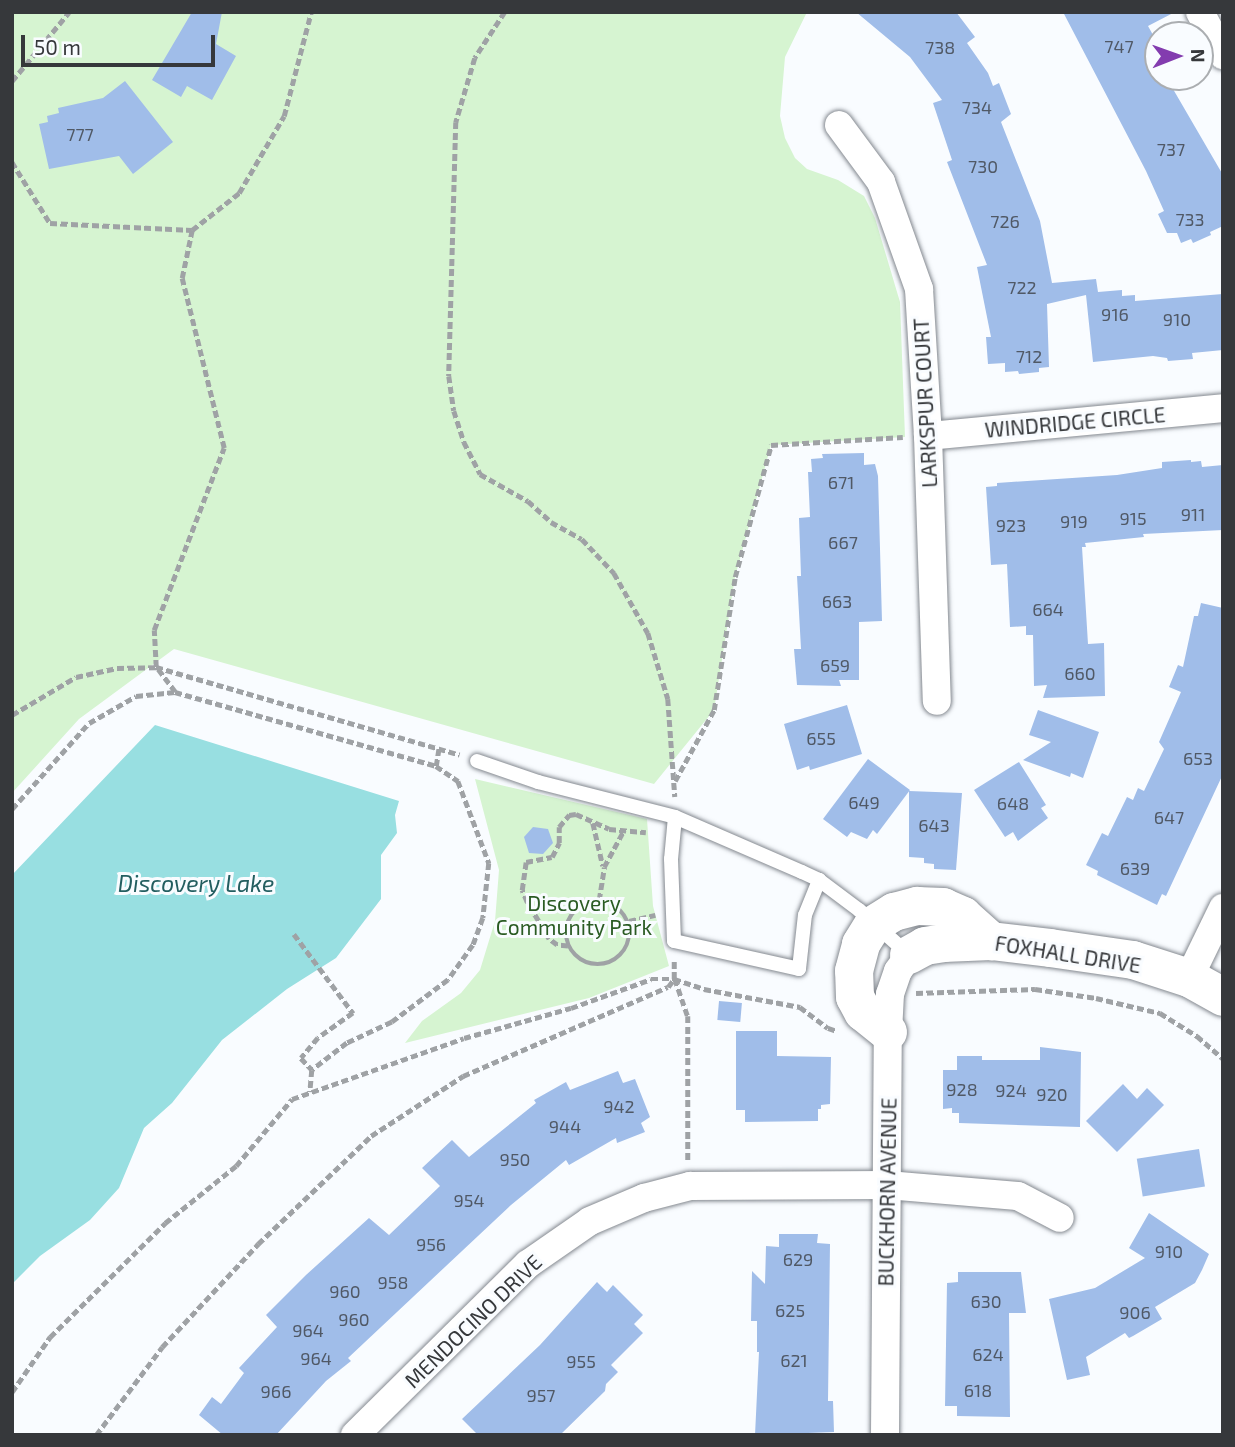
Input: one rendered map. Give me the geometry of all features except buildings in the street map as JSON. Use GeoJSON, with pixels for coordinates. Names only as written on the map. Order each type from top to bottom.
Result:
{"type":"FeatureCollection","features":[{"type":"Feature","properties":{"kind":"street"},"geometry":{"type":"LineString","coordinates":[[1200,12],[1223,55]]}},
{"type":"Feature","properties":{"kind":"street","name":"LARKSPUR COURT"},"geometry":{"type":"LineString","coordinates":[[839,125],[881,182],[919,289],[917,436],[937,701]]}},
{"type":"Feature","properties":{"kind":"street","name":"WINDRIDGE CIRCLE"},"geometry":{"type":"LineString","coordinates":[[917,436],[1223,408]]}},
{"type":"Feature","properties":{"kind":"street"},"geometry":{"type":"LineString","coordinates":[[888,1032],[863,1012],[855,998],[854,971],[861,944],[873,925],[894,912],[917,906],[943,907],[963,915],[991,941]]}},
{"type":"Feature","properties":{"kind":"street"},"geometry":{"type":"LineString","coordinates":[[1189,978],[1223,908]]}},
{"type":"Feature","properties":{"kind":"street","name":"FOXHALL DRIVE"},"geometry":{"type":"LineString","coordinates":[[909,955],[925,946],[991,941],[1133,960],[1189,978],[1223,997]]}},
{"type":"Feature","properties":{"kind":"street","name":"BUCKHORN AVENUE"},"geometry":{"type":"LineString","coordinates":[[884,1435],[888,1032],[890,994],[898,971],[909,955]]}},
{"type":"Feature","properties":{"kind":"street","name":"MENDOCINO DRIVE"},"geometry":{"type":"LineString","coordinates":[[355,1435],[528,1264],[590,1221],[644,1198],[690,1186],[887,1185],[1018,1196],[1060,1218]]}},
{"type":"Feature","properties":{"kind":"lane"},"geometry":{"type":"LineString","coordinates":[[477,761],[538,782],[676,817],[819,880],[909,955]]}},
{"type":"Feature","properties":{"kind":"lane"},"geometry":{"type":"LineString","coordinates":[[676,817],[671,859],[674,941],[799,970],[805,915],[819,880]]}},
{"type":"Feature","properties":{"kind":"path"},"geometry":{"type":"LineString","coordinates":[[12,80],[69,12]]}},
{"type":"Feature","properties":{"kind":"path"},"geometry":{"type":"LineString","coordinates":[[12,162],[50,223],[192,230],[239,193],[284,116],[311,12]]}},
{"type":"Feature","properties":{"kind":"path"},"geometry":{"type":"LineString","coordinates":[[505,12],[475,58],[456,122],[449,376],[453,411],[480,474],[528,501],[551,522],[582,540],[614,573],[648,633],[668,699],[674,783],[714,710],[736,577],[771,445],[917,436]]}},
{"type":"Feature","properties":{"kind":"path"},"geometry":{"type":"LineString","coordinates":[[176,692],[156,667],[154,630],[224,447],[183,278],[192,230]]}},
{"type":"Feature","properties":{"kind":"path"},"geometry":{"type":"LineString","coordinates":[[12,715],[76,677],[117,668],[156,667],[477,761]]}},
{"type":"Feature","properties":{"kind":"path"},"geometry":{"type":"LineString","coordinates":[[12,808],[89,723],[136,696],[176,692],[436,766],[458,781],[489,863],[483,918],[473,945],[448,980],[392,1022],[347,1043],[312,1070],[310,1093]]}},
{"type":"Feature","properties":{"kind":"path"},"geometry":{"type":"LineString","coordinates":[[436,766],[439,748]]}},
{"type":"Feature","properties":{"kind":"path"},"geometry":{"type":"LineString","coordinates":[[568,946],[557,945],[542,929],[522,890],[522,872],[526,862],[552,857],[559,843],[559,827],[569,815],[576,814],[593,822],[624,830],[653,832],[676,817]]}},
{"type":"Feature","properties":{"kind":"path"},"geometry":{"type":"LineString","coordinates":[[593,822],[604,867]]}},
{"type":"Feature","properties":{"kind":"path"},"geometry":{"type":"LineString","coordinates":[[599,900],[604,867],[624,830]]}},
{"type":"Feature","properties":{"kind":"path"},"geometry":{"type":"LineString","coordinates":[[599,900],[609,902],[624,913],[631,930],[627,948],[614,961],[597,965],[580,960],[568,946],[566,937],[569,918],[581,905],[599,900]]}},
{"type":"Feature","properties":{"kind":"path"},"geometry":{"type":"LineString","coordinates":[[294,934],[353,1013],[318,1038],[301,1058],[312,1070]]}},
{"type":"Feature","properties":{"kind":"path"},"geometry":{"type":"LineString","coordinates":[[674,941],[674,979],[688,1016],[690,1186]]}},
{"type":"Feature","properties":{"kind":"path"},"geometry":{"type":"LineString","coordinates":[[12,1392],[50,1337],[165,1223],[236,1166],[292,1099],[464,1038],[571,1008],[651,979],[674,979],[704,989],[800,1007],[828,1028],[842,1032],[888,1032]]}},
{"type":"Feature","properties":{"kind":"path"},"geometry":{"type":"LineString","coordinates":[[96,1435],[162,1347],[258,1244],[371,1136],[463,1076],[668,987],[674,979]]}},
{"type":"Feature","properties":{"kind":"path"},"geometry":{"type":"LineString","coordinates":[[890,994],[1035,989],[1096,998],[1160,1013],[1196,1036],[1223,1059]]}},
{"type":"Feature","properties":{"kind":"green space"},"geometry":{"type":"Polygon","coordinates":[[[12,12],[807,12],[785,57],[780,116],[785,138],[795,158],[807,169],[838,180],[864,196],[875,218],[900,302],[905,437],[771,445],[735,577],[714,710],[654,784],[174,649],[79,719],[12,793],[12,12]]]}},
{"type":"Feature","properties":{"kind":"green space","name":"Discovery Community Park"},"geometry":{"type":"Polygon","coordinates":[[[475,779],[647,819],[653,906],[669,966],[589,998],[405,1043],[422,1021],[461,993],[480,970],[495,921],[499,870],[475,779]]]}},
{"type":"Feature","properties":{"kind":"water","name":"Discovery Lake"},"geometry":{"type":"Polygon","coordinates":[[[155,725],[399,801],[395,815],[397,833],[381,855],[381,899],[336,958],[287,989],[222,1040],[172,1103],[144,1128],[119,1188],[90,1220],[40,1256],[12,1284],[12,875],[155,725]]]}}]}
